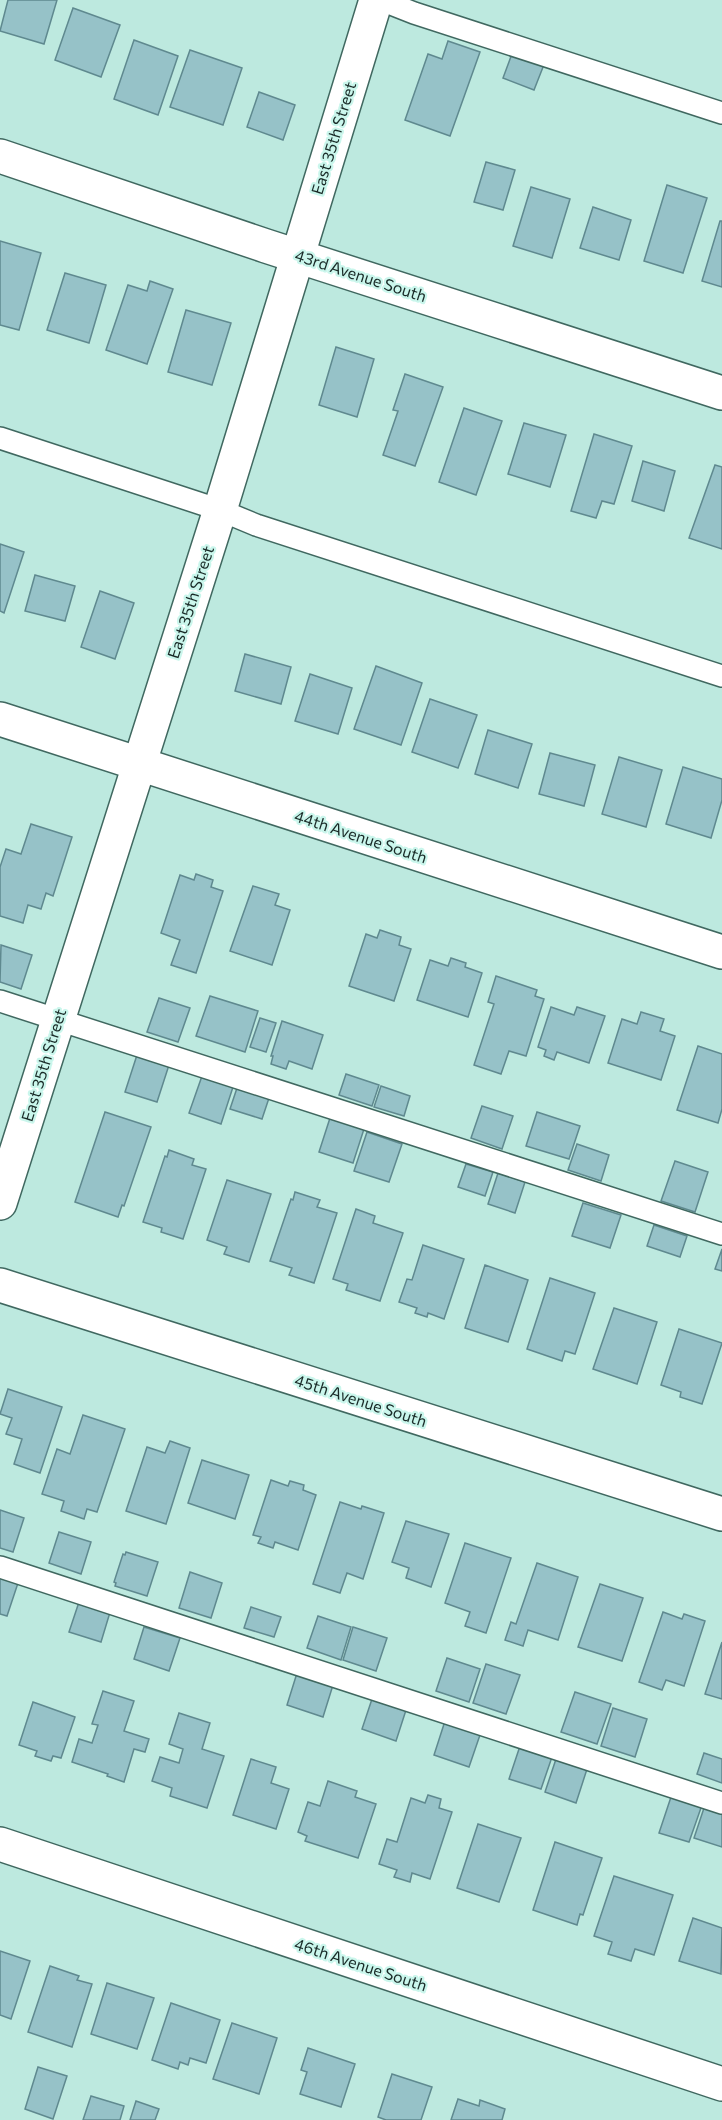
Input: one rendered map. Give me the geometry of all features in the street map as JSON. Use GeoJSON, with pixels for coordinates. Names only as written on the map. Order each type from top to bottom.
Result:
{"type":"FeatureCollection","features":[{"type":"Feature","properties":{"kind":"street","name":"East 35th Street"},"geometry":{"type":"LineString","coordinates":[[0,1203],[220,510],[376,0]]}},
{"type":"Feature","properties":{"kind":"street","name":"43rd Avenue South"},"geometry":{"type":"LineString","coordinates":[[0,156],[722,393]]}},
{"type":"Feature","properties":{"kind":"street","name":"44th Avenue South"},"geometry":{"type":"LineString","coordinates":[[0,719],[722,952]]}},
{"type":"Feature","properties":{"kind":"street","name":"45th Avenue South"},"geometry":{"type":"LineString","coordinates":[[0,1285],[722,1514]]}},
{"type":"Feature","properties":{"kind":"street","name":"46th Avenue South"},"geometry":{"type":"LineString","coordinates":[[0,1844],[722,2084]]}},
{"type":"Feature","properties":{"kind":"lane"},"geometry":{"type":"LineString","coordinates":[[381,0],[414,13],[722,113]]}},
{"type":"Feature","properties":{"kind":"lane"},"geometry":{"type":"LineString","coordinates":[[0,438],[220,510],[256,525],[722,676]]}},
{"type":"Feature","properties":{"kind":"lane"},"geometry":{"type":"LineString","coordinates":[[0,1001],[722,1234]]}},
{"type":"Feature","properties":{"kind":"lane"},"geometry":{"type":"LineString","coordinates":[[0,1567],[722,1803]]}},
{"type":"Feature","properties":{"kind":"building"},"geometry":{"type":"Polygon","coordinates":[[[8,0],[57,0],[44,44],[0,31],[8,0]]]}},
{"type":"Feature","properties":{"kind":"building"},"geometry":{"type":"Polygon","coordinates":[[[73,8],[120,25],[101,77],[55,60],[73,8]]]}},
{"type":"Feature","properties":{"kind":"building"},"geometry":{"type":"Polygon","coordinates":[[[134,40],[178,56],[158,115],[114,99],[134,40]]]}},
{"type":"Feature","properties":{"kind":"building"},"geometry":{"type":"Polygon","coordinates":[[[448,41],[480,52],[450,136],[405,120],[428,54],[442,59],[448,41]]]}},
{"type":"Feature","properties":{"kind":"building"},"geometry":{"type":"Polygon","coordinates":[[[190,50],[242,68],[223,125],[170,107],[190,50]]]}},
{"type":"Feature","properties":{"kind":"building"},"geometry":{"type":"Polygon","coordinates":[[[513,51],[545,62],[534,90],[503,78],[513,51]]]}},
{"type":"Feature","properties":{"kind":"building"},"geometry":{"type":"Polygon","coordinates":[[[259,92],[295,105],[283,140],[247,127],[259,92]]]}},
{"type":"Feature","properties":{"kind":"building"},"geometry":{"type":"Polygon","coordinates":[[[486,162],[515,170],[503,210],[474,202],[486,162]]]}},
{"type":"Feature","properties":{"kind":"building"},"geometry":{"type":"Polygon","coordinates":[[[667,185],[707,198],[683,273],[644,261],[667,185]]]}},
{"type":"Feature","properties":{"kind":"building"},"geometry":{"type":"Polygon","coordinates":[[[531,187],[570,199],[552,258],[513,246],[531,187]]]}},
{"type":"Feature","properties":{"kind":"building"},"geometry":{"type":"Polygon","coordinates":[[[593,207],[631,220],[619,260],[580,248],[593,207]]]}},
{"type":"Feature","properties":{"kind":"building"},"geometry":{"type":"Polygon","coordinates":[[[720,221],[722,221],[722,287],[702,281],[720,221]]]}},
{"type":"Feature","properties":{"kind":"building"},"geometry":{"type":"Polygon","coordinates":[[[0,241],[41,253],[19,330],[0,325],[0,241]]]}},
{"type":"Feature","properties":{"kind":"building"},"geometry":{"type":"Polygon","coordinates":[[[65,273],[106,285],[89,343],[47,330],[65,273]]]}},
{"type":"Feature","properties":{"kind":"building"},"geometry":{"type":"Polygon","coordinates":[[[150,281],[173,289],[147,364],[106,350],[128,285],[147,291],[150,281]]]}},
{"type":"Feature","properties":{"kind":"building"},"geometry":{"type":"Polygon","coordinates":[[[186,310],[231,323],[212,385],[168,372],[186,310]]]}},
{"type":"Feature","properties":{"kind":"building"},"geometry":{"type":"Polygon","coordinates":[[[336,347],[374,359],[357,417],[319,405],[336,347]]]}},
{"type":"Feature","properties":{"kind":"building"},"geometry":{"type":"Polygon","coordinates":[[[405,374],[443,387],[415,466],[383,455],[398,411],[393,410],[405,374]]]}},
{"type":"Feature","properties":{"kind":"building"},"geometry":{"type":"Polygon","coordinates":[[[464,408],[502,421],[476,495],[439,482],[464,408]]]}},
{"type":"Feature","properties":{"kind":"building"},"geometry":{"type":"Polygon","coordinates":[[[524,423],[566,435],[550,487],[508,474],[524,423]]]}},
{"type":"Feature","properties":{"kind":"building"},"geometry":{"type":"Polygon","coordinates":[[[594,434],[632,446],[614,504],[602,501],[596,518],[571,511],[594,434]]]}},
{"type":"Feature","properties":{"kind":"building"},"geometry":{"type":"Polygon","coordinates":[[[643,461],[675,471],[664,511],[632,501],[643,461]]]}},
{"type":"Feature","properties":{"kind":"building"},"geometry":{"type":"Polygon","coordinates":[[[715,465],[722,467],[722,549],[689,538],[715,465]]]}},
{"type":"Feature","properties":{"kind":"building"},"geometry":{"type":"Polygon","coordinates":[[[0,544],[24,552],[4,613],[0,611],[0,544]]]}},
{"type":"Feature","properties":{"kind":"building"},"geometry":{"type":"Polygon","coordinates":[[[35,575],[75,586],[65,621],[25,611],[35,575]]]}},
{"type":"Feature","properties":{"kind":"building"},"geometry":{"type":"Polygon","coordinates":[[[100,591],[134,603],[115,659],[81,647],[100,591]]]}},
{"type":"Feature","properties":{"kind":"building"},"geometry":{"type":"Polygon","coordinates":[[[245,654],[291,667],[281,704],[235,691],[245,654]]]}},
{"type":"Feature","properties":{"kind":"building"},"geometry":{"type":"Polygon","coordinates":[[[376,666],[422,683],[401,745],[354,729],[376,666]]]}},
{"type":"Feature","properties":{"kind":"building"},"geometry":{"type":"Polygon","coordinates":[[[310,674],[352,688],[338,734],[295,721],[310,674]]]}},
{"type":"Feature","properties":{"kind":"building"},"geometry":{"type":"Polygon","coordinates":[[[430,699],[477,715],[458,768],[412,752],[430,699]]]}},
{"type":"Feature","properties":{"kind":"building"},"geometry":{"type":"Polygon","coordinates":[[[488,730],[532,744],[518,788],[475,774],[488,730]]]}},
{"type":"Feature","properties":{"kind":"building"},"geometry":{"type":"Polygon","coordinates":[[[550,753],[595,765],[584,806],[539,794],[550,753]]]}},
{"type":"Feature","properties":{"kind":"building"},"geometry":{"type":"Polygon","coordinates":[[[619,757],[662,770],[646,827],[602,814],[619,757]]]}},
{"type":"Feature","properties":{"kind":"building"},"geometry":{"type":"Polygon","coordinates":[[[683,767],[722,779],[722,800],[711,838],[666,824],[683,767]]]}},
{"type":"Feature","properties":{"kind":"building"},"geometry":{"type":"Polygon","coordinates":[[[31,824],[72,837],[53,896],[46,893],[41,909],[28,905],[23,923],[0,916],[0,867],[6,849],[21,854],[31,824]]]}},
{"type":"Feature","properties":{"kind":"building"},"geometry":{"type":"Polygon","coordinates":[[[196,874],[213,880],[211,887],[223,891],[196,973],[171,965],[180,940],[161,933],[180,875],[194,880],[196,874]]]}},
{"type":"Feature","properties":{"kind":"building"},"geometry":{"type":"Polygon","coordinates":[[[253,886],[279,894],[275,905],[290,910],[272,965],[230,951],[253,886]]]}},
{"type":"Feature","properties":{"kind":"building"},"geometry":{"type":"Polygon","coordinates":[[[380,930],[401,937],[399,945],[411,949],[394,1001],[349,986],[366,934],[377,938],[380,930]]]}},
{"type":"Feature","properties":{"kind":"building"},"geometry":{"type":"Polygon","coordinates":[[[1,945],[32,955],[21,989],[0,982],[1,945]]]}},
{"type":"Feature","properties":{"kind":"building"},"geometry":{"type":"Polygon","coordinates":[[[451,958],[466,963],[465,967],[482,973],[468,1017],[417,1000],[430,960],[448,966],[451,958]]]}},
{"type":"Feature","properties":{"kind":"building"},"geometry":{"type":"Polygon","coordinates":[[[496,976],[537,990],[535,996],[544,999],[526,1056],[509,1051],[501,1074],[474,1065],[494,1004],[488,1002],[496,976]]]}},
{"type":"Feature","properties":{"kind":"building"},"geometry":{"type":"Polygon","coordinates":[[[210,996],[258,1011],[245,1052],[196,1036],[210,996]]]}},
{"type":"Feature","properties":{"kind":"building"},"geometry":{"type":"Polygon","coordinates":[[[159,998],[190,1008],[178,1042],[147,1032],[159,998]]]}},
{"type":"Feature","properties":{"kind":"building"},"geometry":{"type":"Polygon","coordinates":[[[551,1007],[574,1015],[577,1007],[605,1016],[589,1063],[557,1052],[554,1060],[544,1056],[546,1050],[538,1047],[551,1007]]]}},
{"type":"Feature","properties":{"kind":"building"},"geometry":{"type":"Polygon","coordinates":[[[641,1012],[664,1019],[660,1031],[675,1036],[661,1080],[608,1063],[622,1019],[637,1024],[641,1012]]]}},
{"type":"Feature","properties":{"kind":"building"},"geometry":{"type":"Polygon","coordinates":[[[260,1018],[276,1023],[266,1052],[250,1047],[260,1018]]]}},
{"type":"Feature","properties":{"kind":"building"},"geometry":{"type":"Polygon","coordinates":[[[282,1021],[323,1035],[312,1069],[289,1061],[286,1069],[271,1064],[273,1056],[271,1056],[282,1021]]]}},
{"type":"Feature","properties":{"kind":"building"},"geometry":{"type":"Polygon","coordinates":[[[698,1046],[722,1054],[722,1109],[718,1123],[677,1110],[698,1046]]]}},
{"type":"Feature","properties":{"kind":"building"},"geometry":{"type":"Polygon","coordinates":[[[137,1055],[169,1065],[157,1102],[125,1092],[137,1055]]]}},
{"type":"Feature","properties":{"kind":"building"},"geometry":{"type":"Polygon","coordinates":[[[346,1074],[379,1085],[372,1106],[339,1095],[346,1074]]]}},
{"type":"Feature","properties":{"kind":"building"},"geometry":{"type":"Polygon","coordinates":[[[202,1076],[233,1087],[221,1124],[189,1113],[202,1076]]]}},
{"type":"Feature","properties":{"kind":"building"},"geometry":{"type":"Polygon","coordinates":[[[381,1086],[410,1096],[404,1116],[374,1107],[381,1086]]]}},
{"type":"Feature","properties":{"kind":"building"},"geometry":{"type":"Polygon","coordinates":[[[237,1088],[269,1098],[262,1119],[230,1109],[237,1088]]]}},
{"type":"Feature","properties":{"kind":"building"},"geometry":{"type":"Polygon","coordinates":[[[482,1106],[513,1116],[502,1149],[471,1138],[482,1106]]]}},
{"type":"Feature","properties":{"kind":"building"},"geometry":{"type":"Polygon","coordinates":[[[105,1112],[151,1127],[124,1206],[122,1205],[118,1217],[75,1202],[105,1112]]]}},
{"type":"Feature","properties":{"kind":"building"},"geometry":{"type":"Polygon","coordinates":[[[537,1112],[580,1126],[569,1159],[526,1146],[537,1112]]]}},
{"type":"Feature","properties":{"kind":"building"},"geometry":{"type":"Polygon","coordinates":[[[330,1118],[364,1129],[353,1163],[319,1152],[330,1118]]]}},
{"type":"Feature","properties":{"kind":"building"},"geometry":{"type":"Polygon","coordinates":[[[367,1132],[402,1144],[389,1182],[354,1171],[367,1132]]]}},
{"type":"Feature","properties":{"kind":"building"},"geometry":{"type":"Polygon","coordinates":[[[577,1144],[609,1155],[601,1181],[568,1170],[577,1144]]]}},
{"type":"Feature","properties":{"kind":"building"},"geometry":{"type":"Polygon","coordinates":[[[169,1150],[194,1159],[192,1165],[206,1169],[183,1239],[161,1232],[162,1228],[143,1222],[169,1150]]]}},
{"type":"Feature","properties":{"kind":"building"},"geometry":{"type":"Polygon","coordinates":[[[675,1161],[708,1172],[695,1212],[661,1201],[675,1161]]]}},
{"type":"Feature","properties":{"kind":"building"},"geometry":{"type":"Polygon","coordinates":[[[466,1164],[493,1172],[485,1196],[458,1187],[466,1164]]]}},
{"type":"Feature","properties":{"kind":"building"},"geometry":{"type":"Polygon","coordinates":[[[498,1173],[525,1182],[515,1213],[488,1204],[498,1173]]]}},
{"type":"Feature","properties":{"kind":"building"},"geometry":{"type":"Polygon","coordinates":[[[227,1180],[271,1194],[249,1262],[224,1254],[227,1247],[207,1240],[227,1180]]]}},
{"type":"Feature","properties":{"kind":"building"},"geometry":{"type":"Polygon","coordinates":[[[295,1192],[320,1200],[317,1207],[337,1213],[314,1283],[289,1275],[292,1268],[270,1261],[295,1192]]]}},
{"type":"Feature","properties":{"kind":"building"},"geometry":{"type":"Polygon","coordinates":[[[583,1203],[621,1215],[610,1248],[572,1236],[583,1203]]]}},
{"type":"Feature","properties":{"kind":"building"},"geometry":{"type":"Polygon","coordinates":[[[356,1209],[375,1216],[373,1223],[403,1233],[380,1301],[346,1290],[348,1284],[333,1279],[356,1209]]]}},
{"type":"Feature","properties":{"kind":"building"},"geometry":{"type":"Polygon","coordinates":[[[654,1225],[687,1236],[680,1257],[647,1246],[654,1225]]]}},
{"type":"Feature","properties":{"kind":"building"},"geometry":{"type":"Polygon","coordinates":[[[423,1245],[464,1259],[444,1319],[428,1313],[427,1317],[415,1313],[417,1308],[399,1302],[407,1279],[412,1280],[423,1245]]]}},
{"type":"Feature","properties":{"kind":"building"},"geometry":{"type":"Polygon","coordinates":[[[722,1249],[722,1271],[715,1269],[722,1249]]]}},
{"type":"Feature","properties":{"kind":"building"},"geometry":{"type":"Polygon","coordinates":[[[485,1265],[528,1280],[508,1342],[465,1328],[485,1265]]]}},
{"type":"Feature","properties":{"kind":"building"},"geometry":{"type":"Polygon","coordinates":[[[550,1278],[595,1293],[575,1354],[565,1351],[562,1361],[527,1349],[550,1278]]]}},
{"type":"Feature","properties":{"kind":"building"},"geometry":{"type":"Polygon","coordinates":[[[614,1308],[657,1322],[637,1384],[593,1369],[614,1308]]]}},
{"type":"Feature","properties":{"kind":"building"},"geometry":{"type":"Polygon","coordinates":[[[679,1329],[722,1343],[702,1404],[680,1397],[681,1392],[661,1385],[679,1329]]]}},
{"type":"Feature","properties":{"kind":"building"},"geometry":{"type":"Polygon","coordinates":[[[8,1389],[62,1407],[40,1473],[14,1464],[22,1439],[6,1434],[12,1418],[0,1414],[8,1389]]]}},
{"type":"Feature","properties":{"kind":"building"},"geometry":{"type":"Polygon","coordinates":[[[83,1415],[125,1429],[97,1512],[87,1509],[84,1519],[61,1511],[64,1501],[42,1494],[57,1449],[70,1454],[83,1415]]]}},
{"type":"Feature","properties":{"kind":"building"},"geometry":{"type":"Polygon","coordinates":[[[170,1441],[190,1448],[166,1524],[126,1511],[147,1447],[165,1453],[170,1441]]]}},
{"type":"Feature","properties":{"kind":"building"},"geometry":{"type":"Polygon","coordinates":[[[202,1460],[249,1475],[235,1519],[188,1503],[202,1460]]]}},
{"type":"Feature","properties":{"kind":"building"},"geometry":{"type":"Polygon","coordinates":[[[271,1480],[288,1486],[290,1481],[304,1485],[303,1490],[316,1495],[298,1550],[275,1542],[273,1548],[258,1543],[261,1537],[253,1535],[271,1480]]]}},
{"type":"Feature","properties":{"kind":"building"},"geometry":{"type":"Polygon","coordinates":[[[340,1502],[384,1513],[363,1579],[347,1573],[340,1593],[313,1584],[340,1502]]]}},
{"type":"Feature","properties":{"kind":"building"},"geometry":{"type":"Polygon","coordinates":[[[0,1510],[24,1518],[13,1552],[0,1548],[0,1510]]]}},
{"type":"Feature","properties":{"kind":"building"},"geometry":{"type":"Polygon","coordinates":[[[406,1521],[449,1534],[431,1587],[406,1578],[409,1568],[392,1562],[406,1521]]]}},
{"type":"Feature","properties":{"kind":"building"},"geometry":{"type":"Polygon","coordinates":[[[59,1532],[91,1542],[81,1574],[49,1563],[59,1532]]]}},
{"type":"Feature","properties":{"kind":"building"},"geometry":{"type":"Polygon","coordinates":[[[465,1543],[511,1558],[486,1633],[465,1626],[470,1612],[445,1603],[465,1543]]]}},
{"type":"Feature","properties":{"kind":"building"},"geometry":{"type":"Polygon","coordinates":[[[126,1552],[158,1562],[147,1596],[115,1586],[114,1582],[123,1554],[125,1555],[126,1552]]]}},
{"type":"Feature","properties":{"kind":"building"},"geometry":{"type":"Polygon","coordinates":[[[537,1563],[578,1577],[558,1640],[528,1630],[523,1646],[505,1640],[511,1622],[516,1624],[537,1563]]]}},
{"type":"Feature","properties":{"kind":"building"},"geometry":{"type":"Polygon","coordinates":[[[190,1572],[222,1583],[211,1618],[179,1608],[190,1572]]]}},
{"type":"Feature","properties":{"kind":"building"},"geometry":{"type":"Polygon","coordinates":[[[0,1577],[18,1583],[7,1616],[0,1614],[0,1577]]]}},
{"type":"Feature","properties":{"kind":"building"},"geometry":{"type":"Polygon","coordinates":[[[600,1584],[643,1598],[622,1661],[578,1647],[600,1584]]]}},
{"type":"Feature","properties":{"kind":"building"},"geometry":{"type":"Polygon","coordinates":[[[80,1599],[111,1609],[101,1642],[69,1632],[80,1599]]]}},
{"type":"Feature","properties":{"kind":"building"},"geometry":{"type":"Polygon","coordinates":[[[251,1607],[281,1617],[274,1637],[244,1628],[251,1607]]]}},
{"type":"Feature","properties":{"kind":"building"},"geometry":{"type":"Polygon","coordinates":[[[663,1612],[682,1619],[684,1614],[705,1621],[684,1686],[666,1680],[662,1690],[639,1682],[663,1612]]]}},
{"type":"Feature","properties":{"kind":"building"},"geometry":{"type":"Polygon","coordinates":[[[318,1616],[351,1627],[341,1660],[307,1648],[318,1616]]]}},
{"type":"Feature","properties":{"kind":"building"},"geometry":{"type":"Polygon","coordinates":[[[144,1627],[180,1638],[169,1671],[134,1659],[144,1627]]]}},
{"type":"Feature","properties":{"kind":"building"},"geometry":{"type":"Polygon","coordinates":[[[353,1627],[387,1638],[376,1671],[343,1660],[353,1627]]]}},
{"type":"Feature","properties":{"kind":"building"},"geometry":{"type":"Polygon","coordinates":[[[722,1642],[722,1699],[705,1694],[722,1642]]]}},
{"type":"Feature","properties":{"kind":"building"},"geometry":{"type":"Polygon","coordinates":[[[447,1658],[480,1669],[469,1702],[436,1691],[447,1658]]]}},
{"type":"Feature","properties":{"kind":"building"},"geometry":{"type":"Polygon","coordinates":[[[486,1664],[520,1675],[506,1714],[473,1703],[486,1664]]]}},
{"type":"Feature","properties":{"kind":"building"},"geometry":{"type":"Polygon","coordinates":[[[297,1673],[333,1685],[323,1717],[287,1705],[297,1673]]]}},
{"type":"Feature","properties":{"kind":"building"},"geometry":{"type":"Polygon","coordinates":[[[103,1691],[134,1701],[124,1731],[149,1739],[145,1752],[134,1749],[124,1782],[72,1762],[79,1739],[92,1743],[98,1725],[92,1724],[103,1691]]]}},
{"type":"Feature","properties":{"kind":"building"},"geometry":{"type":"Polygon","coordinates":[[[575,1692],[611,1704],[597,1744],[561,1732],[575,1692]]]}},
{"type":"Feature","properties":{"kind":"building"},"geometry":{"type":"Polygon","coordinates":[[[373,1696],[407,1707],[396,1741],[362,1729],[373,1696]]]}},
{"type":"Feature","properties":{"kind":"building"},"geometry":{"type":"Polygon","coordinates":[[[33,1702],[75,1717],[61,1758],[53,1756],[51,1761],[35,1756],[37,1751],[19,1745],[33,1702]]]}},
{"type":"Feature","properties":{"kind":"building"},"geometry":{"type":"Polygon","coordinates":[[[613,1708],[647,1719],[635,1757],[601,1746],[613,1708]]]}},
{"type":"Feature","properties":{"kind":"building"},"geometry":{"type":"Polygon","coordinates":[[[179,1713],[210,1723],[202,1749],[224,1756],[207,1808],[170,1796],[172,1788],[152,1781],[160,1757],[179,1763],[183,1749],[169,1744],[179,1713]]]}},
{"type":"Feature","properties":{"kind":"building"},"geometry":{"type":"Polygon","coordinates":[[[445,1721],[481,1732],[469,1767],[434,1755],[445,1721]]]}},
{"type":"Feature","properties":{"kind":"building"},"geometry":{"type":"Polygon","coordinates":[[[520,1746],[552,1757],[541,1789],[509,1779],[520,1746]]]}},
{"type":"Feature","properties":{"kind":"building"},"geometry":{"type":"Polygon","coordinates":[[[704,1753],[722,1759],[722,1783],[697,1774],[704,1753]]]}},
{"type":"Feature","properties":{"kind":"building"},"geometry":{"type":"Polygon","coordinates":[[[557,1756],[588,1766],[576,1803],[545,1792],[557,1756]]]}},
{"type":"Feature","properties":{"kind":"building"},"geometry":{"type":"Polygon","coordinates":[[[251,1759],[276,1767],[271,1783],[289,1789],[276,1829],[233,1815],[251,1759]]]}},
{"type":"Feature","properties":{"kind":"building"},"geometry":{"type":"Polygon","coordinates":[[[328,1781],[357,1791],[355,1797],[376,1804],[358,1858],[305,1841],[307,1836],[298,1832],[308,1802],[320,1806],[328,1781]]]}},
{"type":"Feature","properties":{"kind":"building"},"geometry":{"type":"Polygon","coordinates":[[[672,1794],[702,1805],[689,1842],[659,1833],[672,1794]]]}},
{"type":"Feature","properties":{"kind":"building"},"geometry":{"type":"Polygon","coordinates":[[[428,1795],[441,1799],[439,1808],[452,1812],[430,1879],[412,1873],[410,1882],[394,1877],[397,1870],[379,1864],[387,1839],[397,1842],[411,1798],[425,1803],[428,1795]]]}},
{"type":"Feature","properties":{"kind":"building"},"geometry":{"type":"Polygon","coordinates":[[[705,1805],[722,1811],[722,1847],[694,1838],[705,1805]]]}},
{"type":"Feature","properties":{"kind":"building"},"geometry":{"type":"Polygon","coordinates":[[[478,1824],[521,1838],[499,1902],[457,1888],[478,1824]]]}},
{"type":"Feature","properties":{"kind":"building"},"geometry":{"type":"Polygon","coordinates":[[[555,1842],[602,1858],[583,1915],[580,1914],[577,1925],[533,1910],[555,1842]]]}},
{"type":"Feature","properties":{"kind":"building"},"geometry":{"type":"Polygon","coordinates":[[[614,1876],[673,1895],[654,1955],[635,1949],[631,1961],[608,1954],[612,1942],[594,1936],[614,1876]]]}},
{"type":"Feature","properties":{"kind":"building"},"geometry":{"type":"Polygon","coordinates":[[[693,1918],[722,1928],[721,1974],[679,1961],[693,1918]]]}},
{"type":"Feature","properties":{"kind":"building"},"geometry":{"type":"Polygon","coordinates":[[[0,1951],[30,1961],[11,2019],[0,2015],[0,1951]]]}},
{"type":"Feature","properties":{"kind":"building"},"geometry":{"type":"Polygon","coordinates":[[[50,1966],[79,1976],[77,1980],[92,1984],[72,2047],[28,2032],[50,1966]]]}},
{"type":"Feature","properties":{"kind":"building"},"geometry":{"type":"Polygon","coordinates":[[[107,1983],[154,1998],[137,2049],[91,2034],[107,1983]]]}},
{"type":"Feature","properties":{"kind":"building"},"geometry":{"type":"Polygon","coordinates":[[[171,2003],[220,2020],[206,2063],[190,2058],[188,2065],[180,2062],[178,2069],[152,2060],[171,2003]]]}},
{"type":"Feature","properties":{"kind":"building"},"geometry":{"type":"Polygon","coordinates":[[[232,2023],[277,2038],[259,2094],[213,2079],[232,2023]]]}},
{"type":"Feature","properties":{"kind":"building"},"geometry":{"type":"Polygon","coordinates":[[[308,2048],[355,2064],[341,2107],[300,2094],[307,2072],[301,2070],[308,2048]]]}},
{"type":"Feature","properties":{"kind":"building"},"geometry":{"type":"Polygon","coordinates":[[[38,2067],[67,2076],[53,2119],[25,2109],[38,2067]]]}},
{"type":"Feature","properties":{"kind":"building"},"geometry":{"type":"Polygon","coordinates":[[[392,2074],[432,2087],[421,2120],[386,2120],[378,2117],[392,2074]]]}},
{"type":"Feature","properties":{"kind":"building"},"geometry":{"type":"Polygon","coordinates":[[[91,2096],[124,2106],[120,2120],[83,2120],[91,2096]]]}},
{"type":"Feature","properties":{"kind":"building"},"geometry":{"type":"Polygon","coordinates":[[[458,2099],[479,2106],[480,2100],[505,2109],[502,2120],[451,2120],[458,2099]]]}},
{"type":"Feature","properties":{"kind":"building"},"geometry":{"type":"Polygon","coordinates":[[[136,2101],[159,2109],[155,2120],[130,2120],[136,2101]]]}}]}
